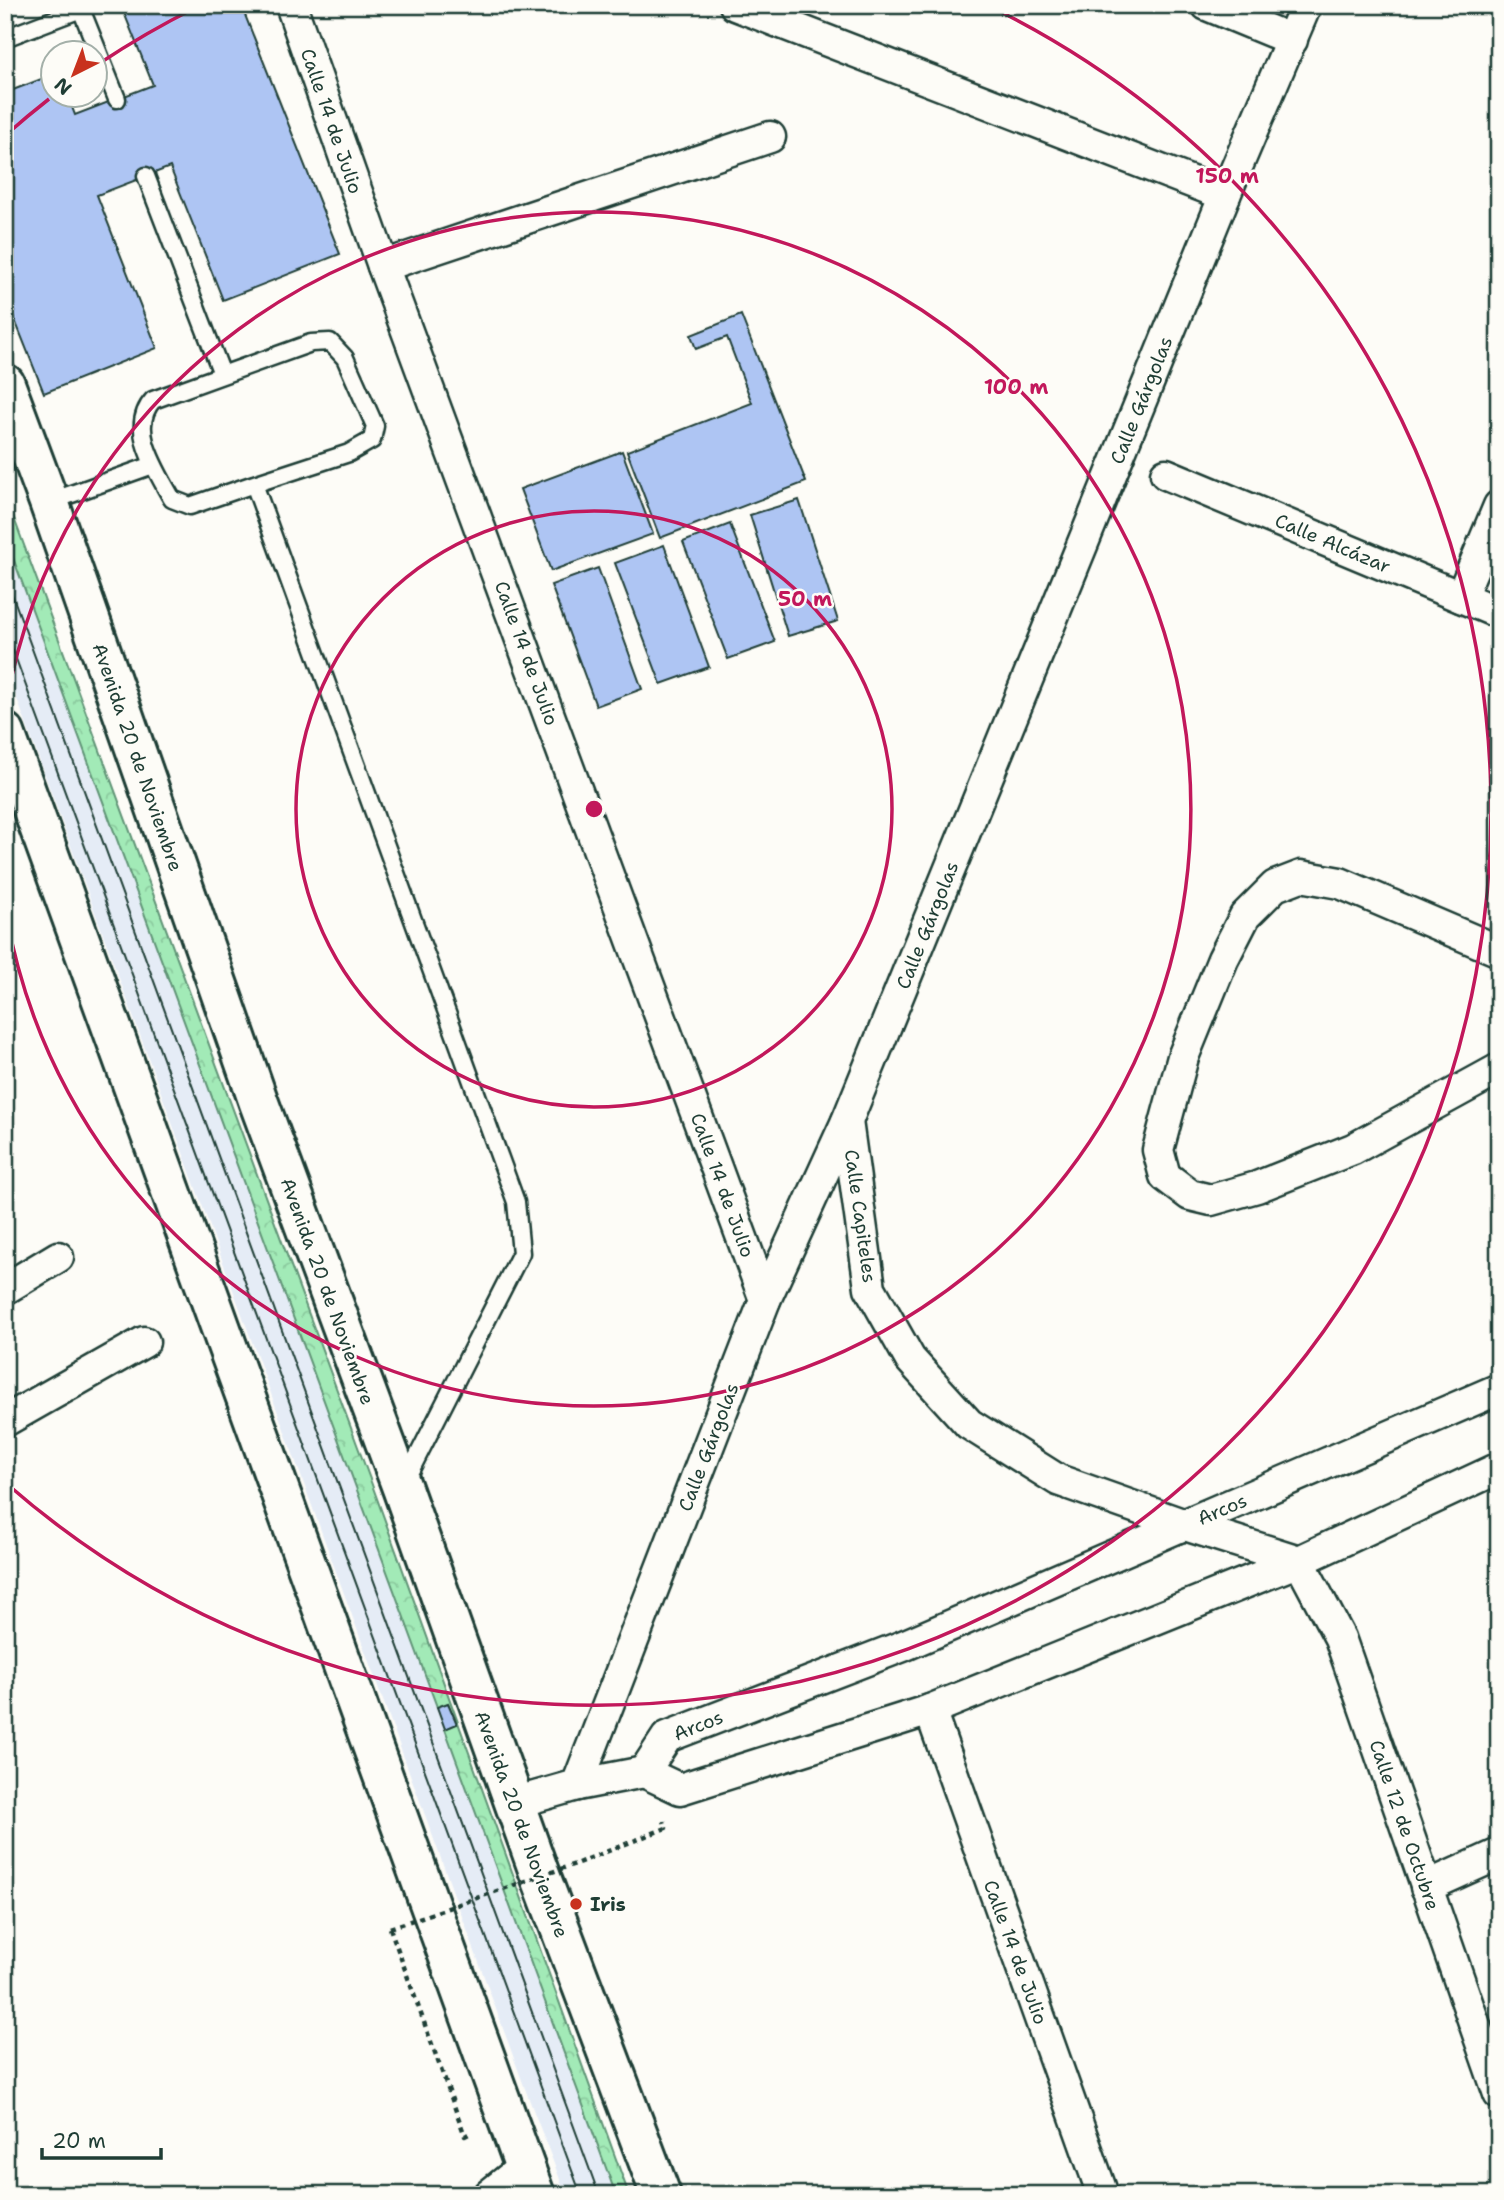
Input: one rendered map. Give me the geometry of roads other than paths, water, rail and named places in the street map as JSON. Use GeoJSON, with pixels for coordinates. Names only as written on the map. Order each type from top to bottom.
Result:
{"type":"FeatureCollection","features":[{"type":"Feature","properties":{"kind":"main road","name":"Avenida 20 de Noviembre"},"geometry":{"type":"LineString","coordinates":[[5,384],[49,502],[259,1104],[402,1488],[514,1803],[661,2195]]}},
{"type":"Feature","properties":{"kind":"main road"},"geometry":{"type":"LineString","coordinates":[[5,733],[530,2180]]}},
{"type":"Feature","properties":{"kind":"street","name":"Calle 14 de Julio"},"geometry":{"type":"LineString","coordinates":[[291,5],[383,266],[765,1300]]}},
{"type":"Feature","properties":{"kind":"street"},"geometry":{"type":"LineString","coordinates":[[735,5],[1225,195]]}},
{"type":"Feature","properties":{"kind":"street"},"geometry":{"type":"LineString","coordinates":[[1207,5],[1292,40]]}},
{"type":"Feature","properties":{"kind":"street","name":"Calle Gárgolas"},"geometry":{"type":"LineString","coordinates":[[577,1785],[765,1300],[847,1121],[1225,195],[1306,5]]}},
{"type":"Feature","properties":{"kind":"street"},"geometry":{"type":"LineString","coordinates":[[383,266],[770,137]]}},
{"type":"Feature","properties":{"kind":"street","name":"Calle Alcázar"},"geometry":{"type":"LineString","coordinates":[[1166,474],[1499,613]]}},
{"type":"Feature","properties":{"kind":"street"},"geometry":{"type":"LineString","coordinates":[[1461,597],[1499,506]]}},
{"type":"Feature","properties":{"kind":"street"},"geometry":{"type":"LineString","coordinates":[[1499,951],[1340,883],[1301,876],[1275,886],[1245,916],[1223,959],[1183,1057],[1158,1150],[1165,1176],[1190,1195],[1211,1200],[1257,1187],[1353,1149],[1499,1069]]}},
{"type":"Feature","properties":{"kind":"street","name":"Calle Capiteles"},"geometry":{"type":"LineString","coordinates":[[847,1121],[870,1288],[910,1359],[969,1424],[1058,1480],[1185,1525],[1299,1561]]}},
{"type":"Feature","properties":{"kind":"street"},"geometry":{"type":"LineString","coordinates":[[5,1289],[58,1257]]}},
{"type":"Feature","properties":{"kind":"street"},"geometry":{"type":"LineString","coordinates":[[5,1421],[144,1342]]}},
{"type":"Feature","properties":{"kind":"street","name":"Arcos"},"geometry":{"type":"LineString","coordinates":[[644,1772],[667,1737],[903,1646],[1499,1389]]}},
{"type":"Feature","properties":{"kind":"street"},"geometry":{"type":"LineString","coordinates":[[514,1803],[577,1785],[644,1772],[680,1789],[930,1710],[1299,1561],[1499,1468]]}},
{"type":"Feature","properties":{"kind":"street","name":"Calle 12 de Octubre"},"geometry":{"type":"LineString","coordinates":[[1299,1561],[1340,1638],[1499,2094]]}},
{"type":"Feature","properties":{"kind":"street","name":"Calle 14 de Julio"},"geometry":{"type":"LineString","coordinates":[[930,1710],[1103,2195]]}},
{"type":"Feature","properties":{"kind":"street"},"geometry":{"type":"LineString","coordinates":[[1426,1886],[1499,1854]]}},
{"type":"Feature","properties":{"kind":"street"},"geometry":{"type":"LineString","coordinates":[[489,2195],[530,2180]]}},
{"type":"Feature","properties":{"kind":"lane"},"geometry":{"type":"LineString","coordinates":[[5,38],[81,9],[117,99]]}},
{"type":"Feature","properties":{"kind":"lane"},"geometry":{"type":"LineString","coordinates":[[146,176],[222,374]]}},
{"type":"Feature","properties":{"kind":"lane"},"geometry":{"type":"LineString","coordinates":[[330,341],[345,358],[375,426],[372,439],[349,453],[190,506],[172,499],[153,465],[142,430],[144,410],[153,400],[222,374],[311,343],[330,341]]}},
{"type":"Feature","properties":{"kind":"lane"},"geometry":{"type":"LineString","coordinates":[[49,502],[153,465]]}},
{"type":"Feature","properties":{"kind":"lane"},"geometry":{"type":"LineString","coordinates":[[254,484],[516,1202],[520,1253],[402,1488]]}},
{"type":"Feature","properties":{"kind":"tram line"},"geometry":{"type":"LineString","coordinates":[[5,575],[599,2195]]}},
{"type":"Feature","properties":{"kind":"tram line"},"geometry":{"type":"LineString","coordinates":[[5,629],[581,2195]]}},
{"type":"Feature","properties":{"kind":"place","name":"Iris"},"geometry":{"type":"Point","coordinates":[576,1904]}}]}
